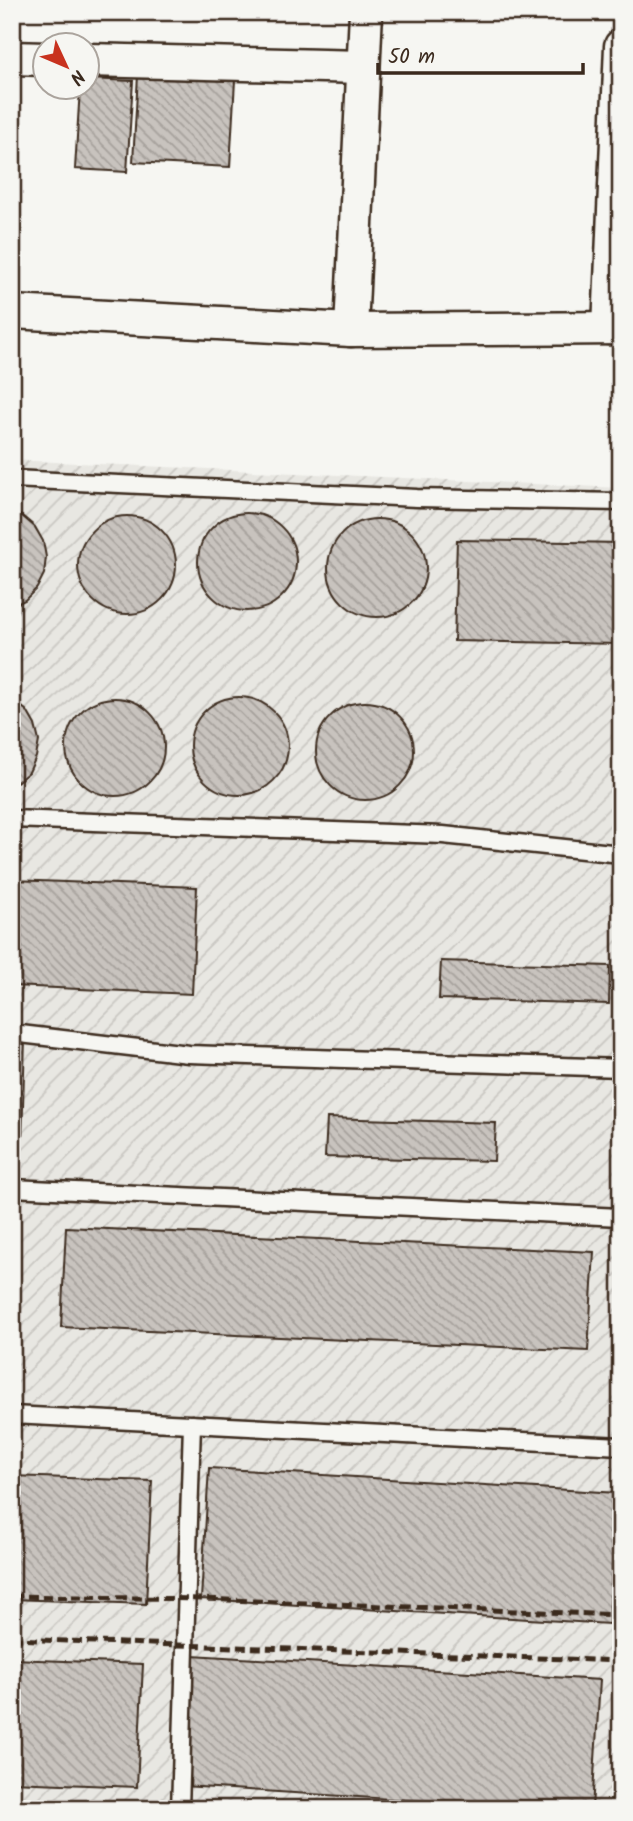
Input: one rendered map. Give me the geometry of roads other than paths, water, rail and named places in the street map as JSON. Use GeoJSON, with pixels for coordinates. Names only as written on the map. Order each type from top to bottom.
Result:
{"type":"FeatureCollection","features":[{"type":"Feature","properties":{"kind":"street"},"geometry":{"type":"LineString","coordinates":[[351,330],[366,12]]}},
{"type":"Feature","properties":{"kind":"street"},"geometry":{"type":"LineString","coordinates":[[12,312],[351,330],[615,328],[621,46]]}},
{"type":"Feature","properties":{"kind":"street"},"geometry":{"type":"LineString","coordinates":[[12,58],[32,59]]}},
{"type":"Feature","properties":{"kind":"street"},"geometry":{"type":"LineString","coordinates":[[102,60],[363,67]]}},
{"type":"Feature","properties":{"kind":"lane"},"geometry":{"type":"LineString","coordinates":[[12,479],[417,498],[621,502]]}},
{"type":"Feature","properties":{"kind":"lane"},"geometry":{"type":"LineString","coordinates":[[12,819],[443,835],[621,854]]}},
{"type":"Feature","properties":{"kind":"lane"},"geometry":{"type":"LineString","coordinates":[[12,1033],[189,1054],[621,1068]]}},
{"type":"Feature","properties":{"kind":"lane"},"geometry":{"type":"LineString","coordinates":[[12,1188],[621,1217]]}},
{"type":"Feature","properties":{"kind":"lane"},"geometry":{"type":"LineString","coordinates":[[12,1415],[621,1446]]}},
{"type":"Feature","properties":{"kind":"lane"},"geometry":{"type":"LineString","coordinates":[[180,1809],[192,1424]]}},
{"type":"Feature","properties":{"kind":"railway"},"geometry":{"type":"LineString","coordinates":[[12,1596],[201,1599],[621,1615]]}},
{"type":"Feature","properties":{"kind":"railway"},"geometry":{"type":"LineString","coordinates":[[12,1639],[621,1661]]}}]}
